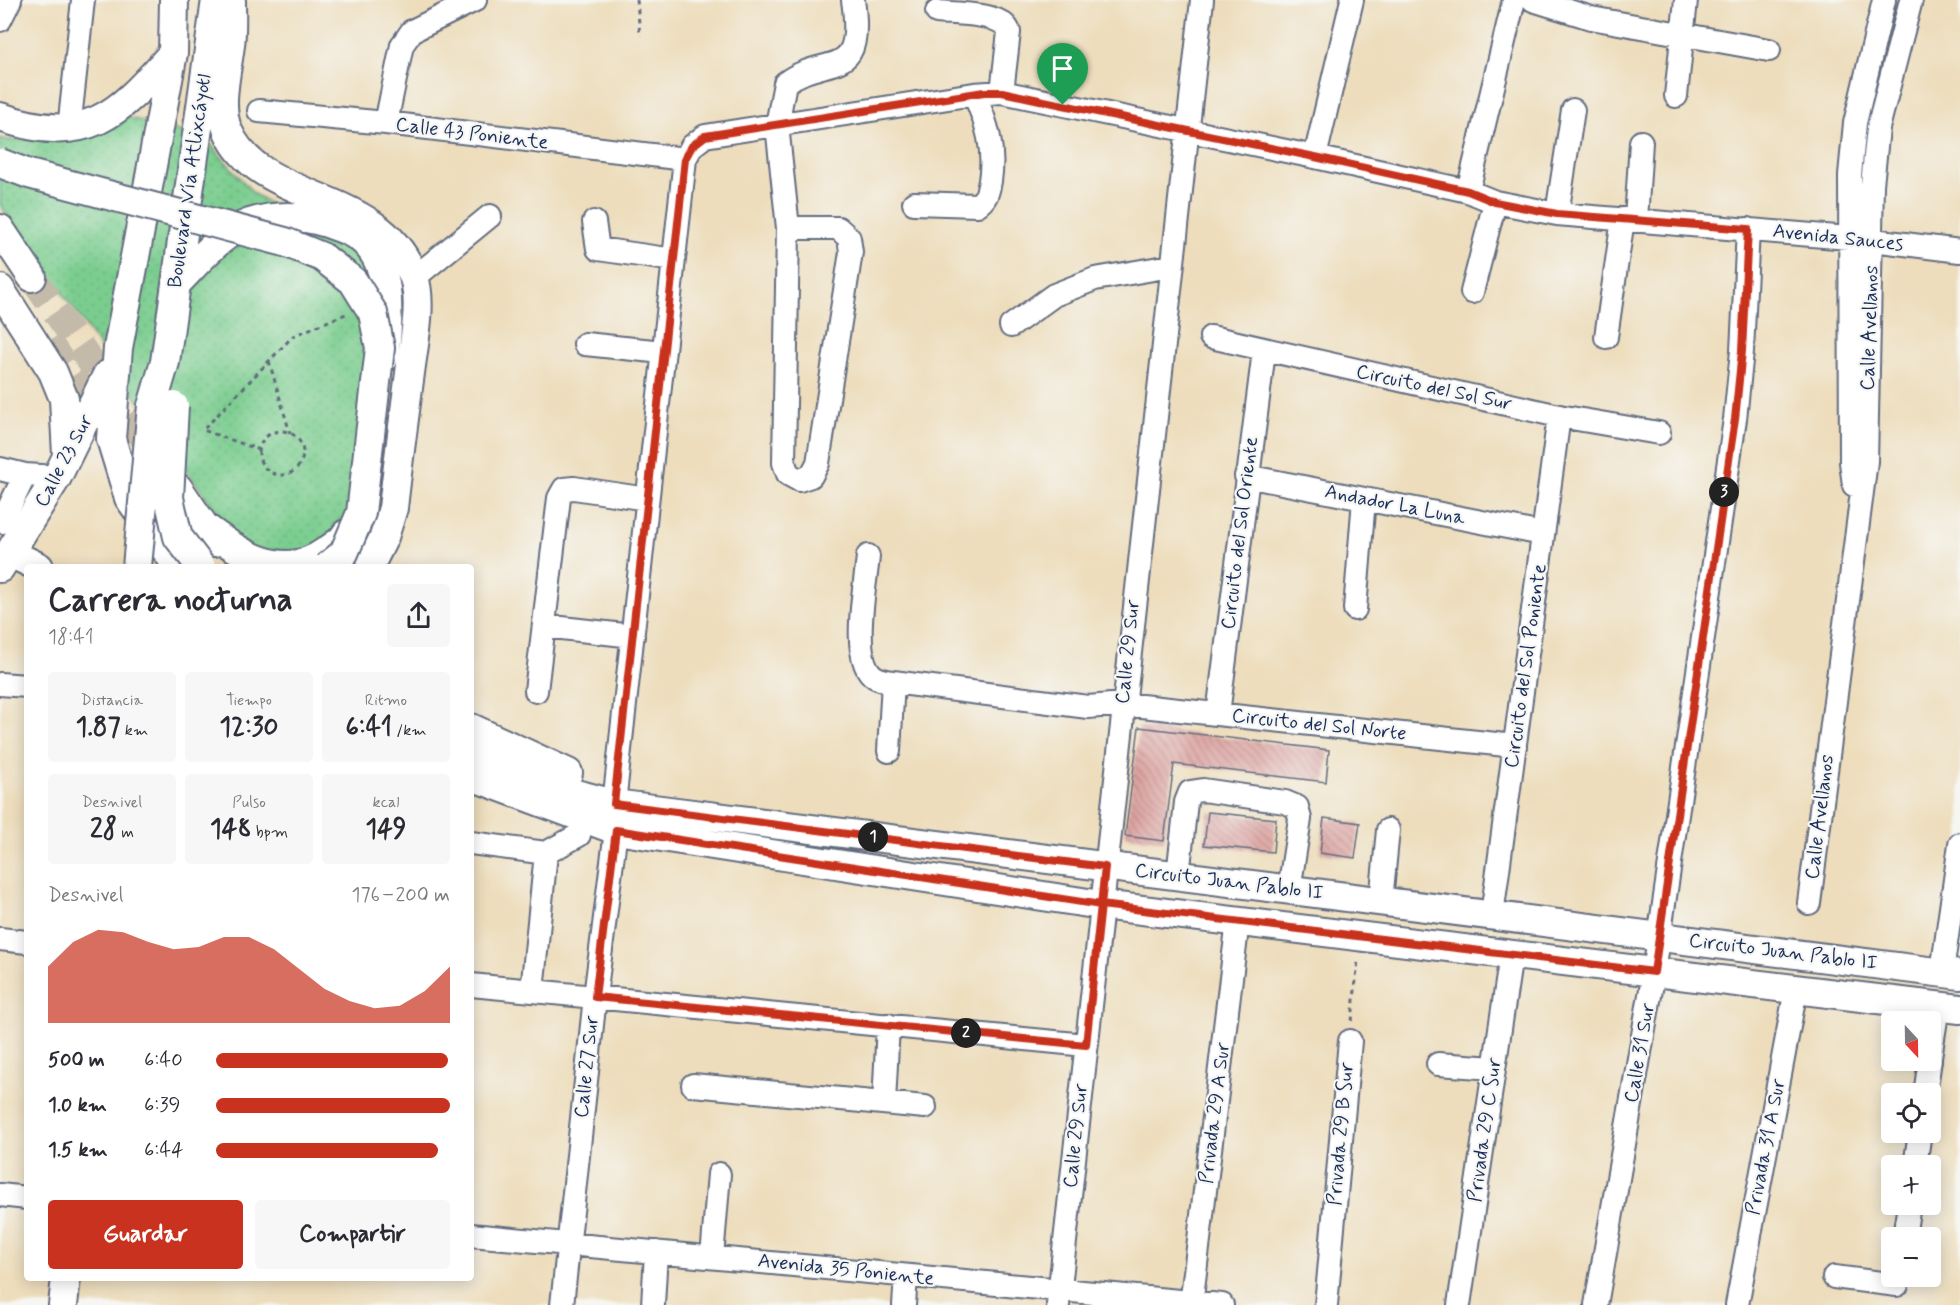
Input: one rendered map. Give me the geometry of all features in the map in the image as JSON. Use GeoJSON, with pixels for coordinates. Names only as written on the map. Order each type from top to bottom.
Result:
{"type":"FeatureCollection","features":[{"type":"Feature","properties":{"kind":"main road","name":"Boulevard Vía Atlixcáyotl"},"geometry":{"type":"LineString","coordinates":[[118,348],[173,53],[174,0]]}},
{"type":"Feature","properties":{"kind":"main road","name":"Boulevard Vía Atlixcáyotl"},"geometry":{"type":"LineString","coordinates":[[163,406],[165,362],[216,0]]}},
{"type":"Feature","properties":{"kind":"main road"},"geometry":{"type":"LineString","coordinates":[[231,0],[231,43],[223,101],[227,130],[244,155],[266,173],[359,215],[388,235],[414,278],[416,324],[393,508],[384,537],[370,564]]}},
{"type":"Feature","properties":{"kind":"main road"},"geometry":{"type":"LineString","coordinates":[[0,117],[20,124],[69,129],[100,120],[119,109],[173,53]]}},
{"type":"Feature","properties":{"kind":"main road"},"geometry":{"type":"LineString","coordinates":[[0,163],[29,174],[285,242],[322,257],[353,281],[373,313],[380,348],[361,513],[344,554],[331,564]]}},
{"type":"Feature","properties":{"kind":"main road"},"geometry":{"type":"LineString","coordinates":[[176,284],[214,245],[248,223],[282,216],[318,220],[354,233],[372,251],[389,296],[390,315],[366,495],[344,538],[318,556],[293,564]]}},
{"type":"Feature","properties":{"kind":"main road"},"geometry":{"type":"LineString","coordinates":[[0,229],[8,287],[64,399],[62,467]]}},
{"type":"Feature","properties":{"kind":"main road"},"geometry":{"type":"LineString","coordinates":[[118,348],[111,423],[111,439],[116,463],[129,498],[176,564]]}},
{"type":"Feature","properties":{"kind":"main road","name":"Calle 23 Sur"},"geometry":{"type":"LineString","coordinates":[[3,556],[9,524],[62,467],[89,416],[118,348]]}},
{"type":"Feature","properties":{"kind":"main road"},"geometry":{"type":"LineString","coordinates":[[137,564],[163,406]]}},
{"type":"Feature","properties":{"kind":"main road"},"geometry":{"type":"LineString","coordinates":[[163,406],[169,498],[177,537],[200,564]]}},
{"type":"Feature","properties":{"kind":"main road"},"geometry":{"type":"LineString","coordinates":[[178,488],[228,564]]}},
{"type":"Feature","properties":{"kind":"main road"},"geometry":{"type":"LineString","coordinates":[[166,518],[200,564]]}},
{"type":"Feature","properties":{"kind":"main road"},"geometry":{"type":"LineString","coordinates":[[205,526],[235,551],[258,561],[282,564]]}},
{"type":"Feature","properties":{"kind":"main road"},"geometry":{"type":"LineString","coordinates":[[3,556],[29,564]]}},
{"type":"Feature","properties":{"kind":"main road"},"geometry":{"type":"LineString","coordinates":[[474,729],[587,782],[615,817],[597,835],[579,835],[474,797]]}},
{"type":"Feature","properties":{"kind":"main road","name":"Circuito Juan Pablo II"},"geometry":{"type":"LineString","coordinates":[[474,753],[576,794],[615,817],[1105,867],[1951,974]]}},
{"type":"Feature","properties":{"kind":"main road","name":"Circuito Juan Pablo II"},"geometry":{"type":"LineString","coordinates":[[474,777],[615,817],[1101,905],[1949,1008]]}},
{"type":"Feature","properties":{"kind":"main road"},"geometry":{"type":"LineString","coordinates":[[63,1305],[66,1281]]}},
{"type":"Feature","properties":{"kind":"street"},"geometry":{"type":"LineString","coordinates":[[0,20],[10,0]]}},
{"type":"Feature","properties":{"kind":"street"},"geometry":{"type":"LineString","coordinates":[[69,129],[83,0]]}},
{"type":"Feature","properties":{"kind":"street"},"geometry":{"type":"LineString","coordinates":[[386,123],[402,45],[412,31],[475,0]]}},
{"type":"Feature","properties":{"kind":"street"},"geometry":{"type":"LineString","coordinates":[[788,228],[838,228],[849,238],[851,252],[818,463],[811,476],[799,480],[788,474],[784,463],[788,228],[778,136],[780,102],[785,83],[797,75],[835,65],[849,55],[854,39],[853,0]]}},
{"type":"Feature","properties":{"kind":"street","name":"Calle 29 Sur"},"geometry":{"type":"LineString","coordinates":[[1059,1298],[1202,0]]}},
{"type":"Feature","properties":{"kind":"street"},"geometry":{"type":"LineString","coordinates":[[1315,157],[1352,0]]}},
{"type":"Feature","properties":{"kind":"street"},"geometry":{"type":"LineString","coordinates":[[1468,191],[1514,0]]}},
{"type":"Feature","properties":{"kind":"street"},"geometry":{"type":"LineString","coordinates":[[1533,0],[1569,13],[1769,50]]}},
{"type":"Feature","properties":{"kind":"street"},"geometry":{"type":"LineString","coordinates":[[1676,96],[1686,0]]}},
{"type":"Feature","properties":{"kind":"street","name":"Calle Avellanos"},"geometry":{"type":"LineString","coordinates":[[1858,516],[1851,462],[1850,175],[1855,123],[1884,0]]}},
{"type":"Feature","properties":{"kind":"street","name":"Calle Avellanos"},"geometry":{"type":"LineString","coordinates":[[1809,903],[1866,461],[1873,240],[1872,185],[1878,128],[1911,0]]}},
{"type":"Feature","properties":{"kind":"street"},"geometry":{"type":"LineString","coordinates":[[937,12],[978,8],[1006,24],[1008,32],[1002,92]]}},
{"type":"Feature","properties":{"kind":"street","name":"Avenida Sauces"},"geometry":{"type":"LineString","coordinates":[[685,159],[692,146],[705,136],[778,136],[974,94],[1002,92],[1315,157],[1468,191],[1495,202],[1557,214],[1873,240],[1960,251]]}},
{"type":"Feature","properties":{"kind":"street"},"geometry":{"type":"LineString","coordinates":[[914,203],[977,205],[987,195],[992,167],[992,144],[974,94]]}},
{"type":"Feature","properties":{"kind":"street"},"geometry":{"type":"LineString","coordinates":[[1557,214],[1573,110]]}},
{"type":"Feature","properties":{"kind":"street","name":"Calle 43 Poniente"},"geometry":{"type":"LineString","coordinates":[[259,111],[386,123],[685,159]]}},
{"type":"Feature","properties":{"kind":"street"},"geometry":{"type":"LineString","coordinates":[[1606,337],[1629,220],[1641,142]]}},
{"type":"Feature","properties":{"kind":"street","name":"Calle 27 Sur"},"geometry":{"type":"LineString","coordinates":[[562,1305],[685,159]]}},
{"type":"Feature","properties":{"kind":"street"},"geometry":{"type":"LineString","coordinates":[[1472,292],[1495,202]]}},
{"type":"Feature","properties":{"kind":"street"},"geometry":{"type":"LineString","coordinates":[[414,278],[490,216]]}},
{"type":"Feature","properties":{"kind":"street"},"geometry":{"type":"LineString","coordinates":[[594,222],[598,249],[674,260]]}},
{"type":"Feature","properties":{"kind":"street","name":"Calle 31 Sur"},"geometry":{"type":"LineString","coordinates":[[1596,1305],[1654,972],[1735,419],[1742,351],[1748,229]]}},
{"type":"Feature","properties":{"kind":"street"},"geometry":{"type":"LineString","coordinates":[[1011,326],[1054,295],[1095,279],[1171,266]]}},
{"type":"Feature","properties":{"kind":"street","name":"Circuito del Sol Sur"},"geometry":{"type":"LineString","coordinates":[[1211,337],[1264,351],[1559,416],[1659,433]]}},
{"type":"Feature","properties":{"kind":"street"},"geometry":{"type":"LineString","coordinates":[[585,344],[663,352]]}},
{"type":"Feature","properties":{"kind":"street","name":"Circuito del Sol Oriente"},"geometry":{"type":"LineString","coordinates":[[1218,714],[1246,477],[1264,351]]}},
{"type":"Feature","properties":{"kind":"street","name":"Circuito del Sol Poniente"},"geometry":{"type":"LineString","coordinates":[[1492,915],[1559,416]]}},
{"type":"Feature","properties":{"kind":"street"},"geometry":{"type":"LineString","coordinates":[[0,469],[26,475],[62,467]]}},
{"type":"Feature","properties":{"kind":"street"},"geometry":{"type":"LineString","coordinates":[[9,524],[26,475]]}},
{"type":"Feature","properties":{"kind":"street","name":"Andador La Luna"},"geometry":{"type":"LineString","coordinates":[[1246,477],[1543,534]]}},
{"type":"Feature","properties":{"kind":"street"},"geometry":{"type":"LineString","coordinates":[[536,691],[559,498],[564,489],[574,488],[647,499]]}},
{"type":"Feature","properties":{"kind":"street"},"geometry":{"type":"LineString","coordinates":[[1355,609],[1364,499]]}},
{"type":"Feature","properties":{"kind":"street"},"geometry":{"type":"LineString","coordinates":[[868,556],[860,650],[866,667],[875,677],[893,682],[889,751]]}},
{"type":"Feature","properties":{"kind":"street"},"geometry":{"type":"LineString","coordinates":[[544,626],[633,636]]}},
{"type":"Feature","properties":{"kind":"street","name":"Circuito del Sol Norte"},"geometry":{"type":"LineString","coordinates":[[893,682],[1088,707],[1123,704],[1515,746]]}},
{"type":"Feature","properties":{"kind":"street"},"geometry":{"type":"LineString","coordinates":[[0,684],[24,686]]}},
{"type":"Feature","properties":{"kind":"street"},"geometry":{"type":"LineString","coordinates":[[1178,876],[1186,802],[1190,792],[1203,790],[1285,802],[1297,807],[1300,819],[1289,890]]}},
{"type":"Feature","properties":{"kind":"street"},"geometry":{"type":"LineString","coordinates":[[1381,901],[1388,830]]}},
{"type":"Feature","properties":{"kind":"street"},"geometry":{"type":"LineString","coordinates":[[474,843],[546,853],[579,835]]}},
{"type":"Feature","properties":{"kind":"street"},"geometry":{"type":"LineString","coordinates":[[1951,974],[1960,844]]}},
{"type":"Feature","properties":{"kind":"street"},"geometry":{"type":"LineString","coordinates":[[532,991],[546,853]]}},
{"type":"Feature","properties":{"kind":"street","name":"Privada 29 A Sur"},"geometry":{"type":"LineString","coordinates":[[1191,1304],[1238,921]]}},
{"type":"Feature","properties":{"kind":"street"},"geometry":{"type":"LineString","coordinates":[[0,939],[24,942]]}},
{"type":"Feature","properties":{"kind":"street","name":"Privada 29 C Sur"},"geometry":{"type":"LineString","coordinates":[[1459,1305],[1511,955]]}},
{"type":"Feature","properties":{"kind":"street"},"geometry":{"type":"LineString","coordinates":[[474,985],[1086,1045]]}},
{"type":"Feature","properties":{"kind":"street","name":"Privada 31 A Sur"},"geometry":{"type":"LineString","coordinates":[[1737,1305],[1796,989]]}},
{"type":"Feature","properties":{"kind":"street"},"geometry":{"type":"LineString","coordinates":[[1941,1029],[1949,1008]]}},
{"type":"Feature","properties":{"kind":"street"},"geometry":{"type":"LineString","coordinates":[[884,1103],[888,1025]]}},
{"type":"Feature","properties":{"kind":"street","name":"Privada 29 B Sur"},"geometry":{"type":"LineString","coordinates":[[1326,1305],[1350,1041]]}},
{"type":"Feature","properties":{"kind":"street"},"geometry":{"type":"LineString","coordinates":[[1438,1064],[1494,1068]]}},
{"type":"Feature","properties":{"kind":"street"},"geometry":{"type":"LineString","coordinates":[[693,1084],[925,1107]]}},
{"type":"Feature","properties":{"kind":"street"},"geometry":{"type":"LineString","coordinates":[[712,1257],[719,1174]]}},
{"type":"Feature","properties":{"kind":"street"},"geometry":{"type":"LineString","coordinates":[[0,1195],[24,1197]]}},
{"type":"Feature","properties":{"kind":"street","name":"Avenida 35 Poniente"},"geometry":{"type":"LineString","coordinates":[[474,1235],[906,1276],[1059,1298],[1222,1305]]}},
{"type":"Feature","properties":{"kind":"street"},"geometry":{"type":"LineString","coordinates":[[652,1305],[656,1252]]}},
{"type":"Feature","properties":{"kind":"street"},"geometry":{"type":"LineString","coordinates":[[904,1305],[906,1276]]}},
{"type":"Feature","properties":{"kind":"street"},"geometry":{"type":"LineString","coordinates":[[1834,1277],[1897,1289]]}},
{"type":"Feature","properties":{"kind":"path"},"geometry":{"type":"LineString","coordinates":[[637,0],[640,36]]}},
{"type":"Feature","properties":{"kind":"path"},"geometry":{"type":"LineString","coordinates":[[260,450],[203,430],[293,336],[357,309]]}},
{"type":"Feature","properties":{"kind":"path"},"geometry":{"type":"LineString","coordinates":[[269,360],[290,434]]}},
{"type":"Feature","properties":{"kind":"path"},"geometry":{"type":"LineString","coordinates":[[273,433],[290,434],[298,440],[303,453],[299,466],[287,474],[280,475],[267,470],[260,457],[260,450],[267,437],[273,433]]}},
{"type":"Feature","properties":{"kind":"path","name":"Privada 29 B Sur"},"geometry":{"type":"LineString","coordinates":[[1350,1041],[1358,963]]}},
{"type":"Feature","properties":{"kind":"green space"},"geometry":{"type":"Polygon","coordinates":[[[119,115],[205,138],[254,194],[352,253],[393,318],[365,536],[352,564],[253,564],[0,205],[0,138],[8,140],[67,137],[119,115]]]}},
{"type":"Feature","properties":{"kind":"building"},"geometry":{"type":"Polygon","coordinates":[[[1139,727],[1329,750],[1326,782],[1174,764],[1164,841],[1125,836],[1139,727]]]}},
{"type":"Feature","properties":{"kind":"building"},"geometry":{"type":"Polygon","coordinates":[[[1208,812],[1276,819],[1273,852],[1204,845],[1208,812]]]}},
{"type":"Feature","properties":{"kind":"building"},"geometry":{"type":"Polygon","coordinates":[[[1324,818],[1360,823],[1355,858],[1320,853],[1324,818]]]}},
{"type":"Feature","properties":{"kind":"tunnel"},"geometry":{"type":"LineString","coordinates":[[32,277],[158,459]]}},
{"type":"Feature","properties":{"kind":"tunnel"},"geometry":{"type":"LineString","coordinates":[[48,342],[104,425]]}},
{"type":"Feature","properties":{"kind":"route"},"geometry":{"type":"LineString","coordinates":[[1063,105],[1002,92],[984,92],[705,136],[692,146],[685,159],[614,804],[1105,867],[1101,905],[616,830],[595,997],[1086,1045],[1101,905],[1654,972],[1735,419],[1742,351],[1748,229],[1557,214],[1495,202],[1468,191],[1315,157],[1063,105]]}}]}
